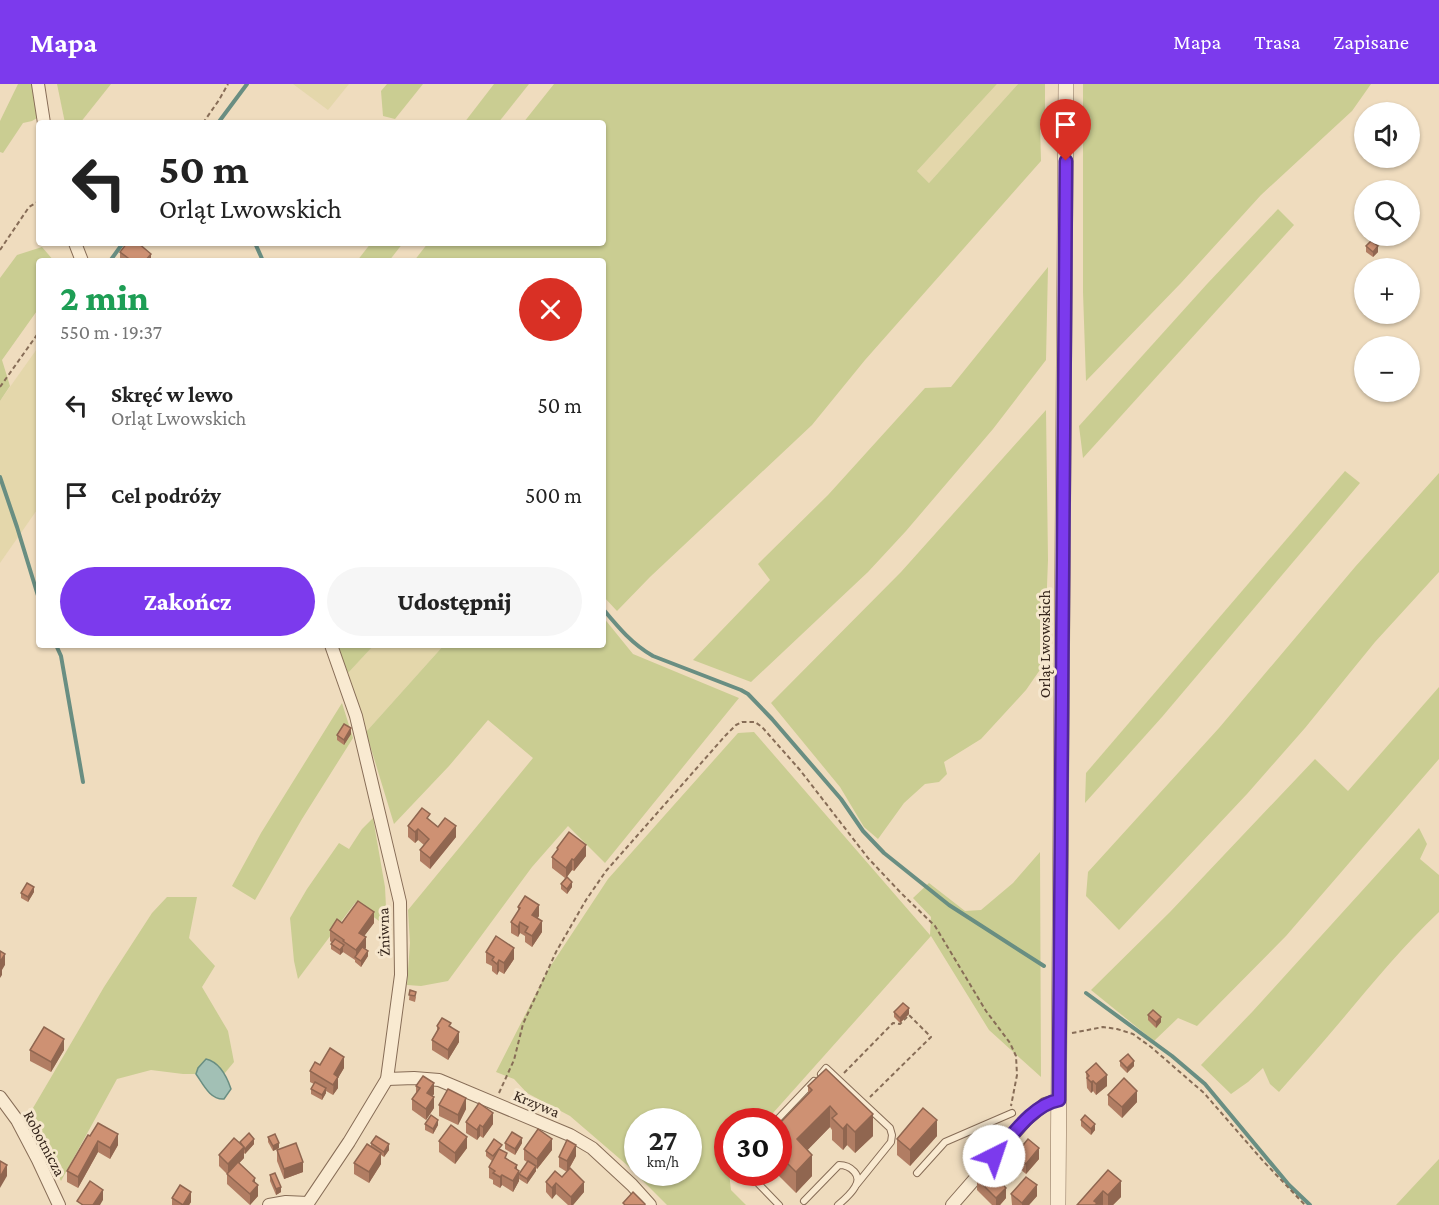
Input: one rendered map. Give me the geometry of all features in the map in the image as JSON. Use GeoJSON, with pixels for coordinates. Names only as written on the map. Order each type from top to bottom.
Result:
{"type":"FeatureCollection","features":[{"type":"Feature","properties":{"kind":"street"},"geometry":{"type":"LineString","coordinates":[[38,84],[44,120]]}},
{"type":"Feature","properties":{"kind":"street","name":"Orląt Lwowskich"},"geometry":{"type":"LineString","coordinates":[[1058,1205],[1066,84]]}},
{"type":"Feature","properties":{"kind":"street","name":"Żniwna"},"geometry":{"type":"LineString","coordinates":[[308,1204],[387,1079],[401,975],[400,902],[356,716],[332,648]]}},
{"type":"Feature","properties":{"kind":"street","name":"Krzywa"},"geometry":{"type":"LineString","coordinates":[[387,1079],[439,1080],[570,1135],[592,1148],[650,1205]]}},
{"type":"Feature","properties":{"kind":"street","name":"Robotnicza"},"geometry":{"type":"LineString","coordinates":[[0,1097],[17,1120],[58,1204]]}},
{"type":"Feature","properties":{"kind":"street"},"geometry":{"type":"LineString","coordinates":[[952,1205],[1027,1119],[1045,1104],[1059,1100]]}},
{"type":"Feature","properties":{"kind":"street"},"geometry":{"type":"LineString","coordinates":[[269,1205],[286,1202],[308,1204]]}},
{"type":"Feature","properties":{"kind":"lane"},"geometry":{"type":"LineString","coordinates":[[788,1108],[826,1068],[890,1128],[891,1142],[886,1150],[838,1205]]}},
{"type":"Feature","properties":{"kind":"lane"},"geometry":{"type":"LineString","coordinates":[[917,1173],[945,1142],[1012,1113]]}},
{"type":"Feature","properties":{"kind":"lane"},"geometry":{"type":"LineString","coordinates":[[804,1201],[839,1165],[852,1169],[857,1175],[857,1184]]}},
{"type":"Feature","properties":{"kind":"lane"},"geometry":{"type":"LineString","coordinates":[[761,1186],[780,1205]]}},
{"type":"Feature","properties":{"kind":"path"},"geometry":{"type":"LineString","coordinates":[[205,120],[228,84]]}},
{"type":"Feature","properties":{"kind":"path"},"geometry":{"type":"LineString","coordinates":[[0,250],[29,207],[36,203]]}},
{"type":"Feature","properties":{"kind":"path"},"geometry":{"type":"LineString","coordinates":[[0,387],[36,336]]}},
{"type":"Feature","properties":{"kind":"path"},"geometry":{"type":"LineString","coordinates":[[495,1103],[514,1060],[523,1024],[556,952],[586,900],[606,871],[695,769],[730,730],[746,721],[755,722],[769,734],[868,858],[935,926],[1016,1056],[1017,1075],[1010,1111],[1012,1113]]}},
{"type":"Feature","properties":{"kind":"path"},"geometry":{"type":"LineString","coordinates":[[837,1079],[893,1023],[900,1024],[909,1015],[931,1037],[864,1104]]}},
{"type":"Feature","properties":{"kind":"path"},"geometry":{"type":"LineString","coordinates":[[1060,1034],[1103,1027],[1133,1034],[1177,1068],[1204,1093],[1277,1177],[1305,1205]]}},
{"type":"Feature","properties":{"kind":"shaded area"},"geometry":{"type":"Polygon","coordinates":[[[293,84],[349,84],[328,110],[293,84]]]}},
{"type":"Feature","properties":{"kind":"shaded area"},"geometry":{"type":"Polygon","coordinates":[[[997,84],[1018,84],[929,183],[917,171],[997,84]]]}},
{"type":"Feature","properties":{"kind":"shaded area"},"geometry":{"type":"Polygon","coordinates":[[[36,350],[36,511],[0,563],[0,401],[36,350]]]}},
{"type":"Feature","properties":{"kind":"shaded area"},"geometry":{"type":"Polygon","coordinates":[[[371,648],[441,648],[366,732],[348,673],[371,648]]]}},
{"type":"Feature","properties":{"kind":"green space"},"geometry":{"type":"Polygon","coordinates":[[[18,84],[35,84],[39,117],[23,123],[3,153],[0,152],[0,121],[18,84]]]}},
{"type":"Feature","properties":{"kind":"green space"},"geometry":{"type":"Polygon","coordinates":[[[57,84],[111,84],[82,120],[64,120],[57,84]]]}},
{"type":"Feature","properties":{"kind":"green space"},"geometry":{"type":"Polygon","coordinates":[[[387,84],[423,84],[395,119],[383,116],[381,91],[387,84]]]}},
{"type":"Feature","properties":{"kind":"green space"},"geometry":{"type":"Polygon","coordinates":[[[494,84],[529,84],[500,120],[466,120],[494,84]]]}},
{"type":"Feature","properties":{"kind":"green space"},"geometry":{"type":"Polygon","coordinates":[[[554,84],[997,84],[917,171],[929,183],[1018,84],[1045,84],[1045,115],[1040,122],[1041,161],[865,360],[812,425],[650,577],[617,611],[606,599],[606,258],[416,258],[426,246],[606,246],[606,120],[525,120],[554,84]]]}},
{"type":"Feature","properties":{"kind":"green space"},"geometry":{"type":"Polygon","coordinates":[[[1083,84],[1371,84],[1358,102],[1354,102],[1352,111],[1261,195],[1181,283],[1086,381],[1083,292],[1083,84]]]}},
{"type":"Feature","properties":{"kind":"green space"},"geometry":{"type":"Polygon","coordinates":[[[1278,209],[1294,225],[1083,458],[1079,426],[1278,209]]]}},
{"type":"Feature","properties":{"kind":"green space"},"geometry":{"type":"Polygon","coordinates":[[[369,246],[401,246],[391,258],[359,258],[369,246]]]}},
{"type":"Feature","properties":{"kind":"green space"},"geometry":{"type":"Polygon","coordinates":[[[42,247],[51,258],[36,258],[36,312],[2,360],[10,386],[0,401],[0,278],[17,255],[42,247]]]}},
{"type":"Feature","properties":{"kind":"green space"},"geometry":{"type":"Polygon","coordinates":[[[1048,267],[1046,360],[993,429],[906,531],[868,572],[751,682],[693,660],[770,580],[758,564],[828,495],[925,388],[951,387],[1048,267]]]}},
{"type":"Feature","properties":{"kind":"green space"},"geometry":{"type":"Polygon","coordinates":[[[1046,410],[1048,560],[1044,664],[1026,690],[981,739],[944,762],[947,774],[939,782],[925,784],[904,803],[878,839],[864,827],[840,787],[771,703],[901,572],[1046,410]]]}},
{"type":"Feature","properties":{"kind":"green space"},"geometry":{"type":"Polygon","coordinates":[[[1345,471],[1360,483],[1162,717],[1085,803],[1086,773],[1345,471]]]}},
{"type":"Feature","properties":{"kind":"green space"},"geometry":{"type":"Polygon","coordinates":[[[1439,473],[1439,572],[1375,642],[1305,728],[1247,794],[1119,930],[1086,896],[1088,872],[1219,728],[1355,567],[1439,473]]]}},
{"type":"Feature","properties":{"kind":"green space"},"geometry":{"type":"Polygon","coordinates":[[[606,621],[633,654],[739,698],[605,863],[568,826],[532,867],[448,981],[421,986],[407,985],[410,943],[408,910],[533,758],[488,720],[449,766],[394,824],[366,732],[441,648],[606,648],[606,621]]]}},
{"type":"Feature","properties":{"kind":"green space"},"geometry":{"type":"Polygon","coordinates":[[[338,648],[371,648],[348,673],[338,648]]]}},
{"type":"Feature","properties":{"kind":"green space"},"geometry":{"type":"Polygon","coordinates":[[[1439,687],[1439,759],[1286,936],[1197,1026],[1178,1018],[1154,1041],[1091,990],[1170,912],[1315,759],[1348,791],[1439,687]]]}},
{"type":"Feature","properties":{"kind":"green space"},"geometry":{"type":"Polygon","coordinates":[[[342,703],[353,738],[255,900],[232,886],[261,833],[342,703]]]}},
{"type":"Feature","properties":{"kind":"green space"},"geometry":{"type":"Polygon","coordinates":[[[754,732],[930,935],[931,917],[913,898],[929,883],[965,911],[981,910],[1013,883],[1040,852],[1041,1077],[989,1030],[931,936],[777,1108],[714,1108],[714,1186],[731,1186],[731,1190],[746,1205],[667,1205],[648,1186],[702,1186],[702,1108],[624,1108],[624,1162],[570,1116],[527,1093],[514,1079],[496,1072],[548,970],[608,879],[738,733],[754,732]]]}},
{"type":"Feature","properties":{"kind":"green space"},"geometry":{"type":"Polygon","coordinates":[[[373,818],[385,887],[387,927],[355,903],[298,979],[290,918],[339,843],[349,849],[362,829],[373,818]]]}},
{"type":"Feature","properties":{"kind":"green space"},"geometry":{"type":"Polygon","coordinates":[[[1419,828],[1427,844],[1420,859],[1439,875],[1439,912],[1388,966],[1279,1092],[1270,1084],[1263,1068],[1231,1094],[1201,1065],[1419,828]]]}},
{"type":"Feature","properties":{"kind":"green space"},"geometry":{"type":"Polygon","coordinates":[[[167,897],[197,897],[189,938],[215,966],[202,987],[228,1031],[234,1062],[224,1074],[214,1062],[206,1059],[196,1074],[151,1070],[117,1079],[61,1181],[34,1127],[33,1108],[104,987],[152,913],[167,897]]]}},
{"type":"Feature","properties":{"kind":"green space"},"geometry":{"type":"Polygon","coordinates":[[[1439,1159],[1439,1205],[1396,1205],[1439,1159]]]}},
{"type":"Feature","properties":{"kind":"water"},"geometry":{"type":"Polygon","coordinates":[[[206,1059],[219,1067],[227,1080],[231,1089],[224,1099],[211,1094],[196,1074],[206,1059]]]}},
{"type":"Feature","properties":{"kind":"building"},"geometry":{"type":"Polygon","coordinates":[[[125,246],[142,246],[151,254],[148,258],[128,258],[120,252],[125,246]]]}},
{"type":"Feature","properties":{"kind":"building"},"geometry":{"type":"Polygon","coordinates":[[[1366,246],[1378,246],[1373,252],[1366,246]]]}},
{"type":"Feature","properties":{"kind":"building"},"geometry":{"type":"Polygon","coordinates":[[[344,724],[351,728],[344,740],[337,735],[344,724]]]}},
{"type":"Feature","properties":{"kind":"building"},"geometry":{"type":"Polygon","coordinates":[[[422,808],[430,814],[427,818],[438,827],[445,818],[456,826],[430,858],[420,850],[429,839],[418,829],[415,832],[408,826],[422,808]]]}},
{"type":"Feature","properties":{"kind":"building"},"geometry":{"type":"Polygon","coordinates":[[[569,832],[586,845],[566,868],[552,857],[569,832]]]}},
{"type":"Feature","properties":{"kind":"building"},"geometry":{"type":"Polygon","coordinates":[[[567,877],[572,882],[567,889],[561,884],[567,877]]]}},
{"type":"Feature","properties":{"kind":"building"},"geometry":{"type":"Polygon","coordinates":[[[27,883],[34,887],[28,897],[21,893],[27,883]]]}},
{"type":"Feature","properties":{"kind":"building"},"geometry":{"type":"Polygon","coordinates":[[[525,896],[539,905],[532,915],[542,921],[532,936],[525,932],[528,927],[520,922],[518,927],[511,922],[525,896]]]}},
{"type":"Feature","properties":{"kind":"building"},"geometry":{"type":"Polygon","coordinates":[[[358,901],[374,912],[359,933],[366,937],[356,950],[330,930],[337,919],[342,923],[358,901]]]}},
{"type":"Feature","properties":{"kind":"building"},"geometry":{"type":"Polygon","coordinates":[[[496,936],[514,948],[504,963],[499,960],[497,964],[492,960],[494,957],[486,952],[496,936]]]}},
{"type":"Feature","properties":{"kind":"building"},"geometry":{"type":"Polygon","coordinates":[[[335,939],[344,945],[340,950],[331,944],[335,939]]]}},
{"type":"Feature","properties":{"kind":"building"},"geometry":{"type":"Polygon","coordinates":[[[362,947],[368,951],[361,961],[355,957],[362,947]]]}},
{"type":"Feature","properties":{"kind":"building"},"geometry":{"type":"Polygon","coordinates":[[[0,951],[5,954],[0,962],[0,951]]]}},
{"type":"Feature","properties":{"kind":"building"},"geometry":{"type":"Polygon","coordinates":[[[410,990],[416,992],[415,996],[409,995],[410,990]]]}},
{"type":"Feature","properties":{"kind":"building"},"geometry":{"type":"Polygon","coordinates":[[[903,1003],[909,1008],[900,1018],[894,1012],[903,1003]]]}},
{"type":"Feature","properties":{"kind":"building"},"geometry":{"type":"Polygon","coordinates":[[[1153,1010],[1161,1017],[1156,1022],[1148,1015],[1153,1010]]]}},
{"type":"Feature","properties":{"kind":"building"},"geometry":{"type":"Polygon","coordinates":[[[442,1018],[451,1023],[449,1026],[459,1032],[448,1050],[432,1040],[442,1018]]]}},
{"type":"Feature","properties":{"kind":"building"},"geometry":{"type":"Polygon","coordinates":[[[44,1027],[64,1039],[51,1062],[30,1050],[44,1027]]]}},
{"type":"Feature","properties":{"kind":"building"},"geometry":{"type":"Polygon","coordinates":[[[330,1048],[344,1057],[334,1074],[338,1077],[333,1085],[310,1071],[315,1062],[320,1065],[330,1048]]]}},
{"type":"Feature","properties":{"kind":"building"},"geometry":{"type":"Polygon","coordinates":[[[1128,1054],[1134,1061],[1127,1068],[1120,1061],[1128,1054]]]}},
{"type":"Feature","properties":{"kind":"building"},"geometry":{"type":"Polygon","coordinates":[[[1096,1063],[1107,1075],[1096,1084],[1087,1078],[1089,1076],[1086,1072],[1096,1063]]]}},
{"type":"Feature","properties":{"kind":"building"},"geometry":{"type":"Polygon","coordinates":[[[826,1069],[873,1114],[855,1132],[847,1124],[843,1129],[832,1118],[837,1114],[830,1106],[797,1139],[812,1155],[796,1172],[792,1168],[792,1111],[812,1090],[808,1086],[826,1069]]]}},
{"type":"Feature","properties":{"kind":"building"},"geometry":{"type":"Polygon","coordinates":[[[423,1076],[434,1083],[427,1093],[434,1097],[426,1109],[412,1099],[420,1088],[416,1086],[423,1076]]]}},
{"type":"Feature","properties":{"kind":"building"},"geometry":{"type":"Polygon","coordinates":[[[1124,1078],[1137,1091],[1122,1107],[1108,1095],[1124,1078]]]}},
{"type":"Feature","properties":{"kind":"building"},"geometry":{"type":"Polygon","coordinates":[[[315,1082],[326,1088],[322,1095],[311,1089],[315,1082]]]}},
{"type":"Feature","properties":{"kind":"building"},"geometry":{"type":"Polygon","coordinates":[[[448,1089],[466,1098],[458,1115],[439,1105],[448,1089]]]}},
{"type":"Feature","properties":{"kind":"building"},"geometry":{"type":"Polygon","coordinates":[[[479,1103],[493,1113],[483,1127],[480,1125],[477,1130],[466,1122],[479,1103]]]}},
{"type":"Feature","properties":{"kind":"building"},"geometry":{"type":"Polygon","coordinates":[[[923,1108],[937,1120],[910,1150],[897,1139],[923,1108]]]}},
{"type":"Feature","properties":{"kind":"building"},"geometry":{"type":"Polygon","coordinates":[[[431,1115],[438,1120],[433,1129],[425,1124],[431,1115]]]}},
{"type":"Feature","properties":{"kind":"building"},"geometry":{"type":"Polygon","coordinates":[[[1085,1115],[1095,1124],[1091,1129],[1081,1120],[1085,1115]]]}},
{"type":"Feature","properties":{"kind":"building"},"geometry":{"type":"Polygon","coordinates":[[[98,1123],[118,1134],[110,1148],[98,1141],[78,1177],[67,1171],[88,1135],[90,1136],[98,1123]]]}},
{"type":"Feature","properties":{"kind":"building"},"geometry":{"type":"Polygon","coordinates":[[[451,1125],[467,1137],[455,1153],[439,1141],[451,1125]]]}},
{"type":"Feature","properties":{"kind":"building"},"geometry":{"type":"Polygon","coordinates":[[[538,1129],[552,1139],[537,1159],[524,1149],[538,1129]]]}},
{"type":"Feature","properties":{"kind":"building"},"geometry":{"type":"Polygon","coordinates":[[[512,1132],[522,1138],[515,1149],[505,1143],[512,1132]]]}},
{"type":"Feature","properties":{"kind":"building"},"geometry":{"type":"Polygon","coordinates":[[[249,1133],[254,1139],[245,1149],[240,1142],[249,1133]]]}},
{"type":"Feature","properties":{"kind":"building"},"geometry":{"type":"Polygon","coordinates":[[[275,1134],[279,1143],[273,1146],[268,1137],[275,1134]]]}},
{"type":"Feature","properties":{"kind":"building"},"geometry":{"type":"Polygon","coordinates":[[[376,1136],[389,1144],[384,1152],[371,1143],[376,1136]]]}},
{"type":"Feature","properties":{"kind":"building"},"geometry":{"type":"Polygon","coordinates":[[[234,1138],[244,1147],[228,1164],[219,1155],[234,1138]]]}},
{"type":"Feature","properties":{"kind":"building"},"geometry":{"type":"Polygon","coordinates":[[[494,1139],[502,1145],[493,1156],[486,1151],[494,1139]]]}},
{"type":"Feature","properties":{"kind":"building"},"geometry":{"type":"Polygon","coordinates":[[[1028,1139],[1039,1148],[1026,1164],[1015,1155],[1028,1139]]]}},
{"type":"Feature","properties":{"kind":"building"},"geometry":{"type":"Polygon","coordinates":[[[567,1140],[576,1145],[567,1161],[559,1157],[567,1140]]]}},
{"type":"Feature","properties":{"kind":"building"},"geometry":{"type":"Polygon","coordinates":[[[296,1143],[303,1162],[284,1169],[277,1150],[296,1143]]]}},
{"type":"Feature","properties":{"kind":"building"},"geometry":{"type":"Polygon","coordinates":[[[367,1144],[381,1153],[369,1172],[354,1163],[367,1144]]]}},
{"type":"Feature","properties":{"kind":"building"},"geometry":{"type":"Polygon","coordinates":[[[499,1149],[507,1153],[505,1158],[517,1165],[515,1168],[519,1171],[513,1181],[493,1173],[495,1171],[489,1167],[499,1149]]]}},
{"type":"Feature","properties":{"kind":"building"},"geometry":{"type":"Polygon","coordinates":[[[0,1161],[7,1165],[0,1177],[0,1161]]]}},
{"type":"Feature","properties":{"kind":"building"},"geometry":{"type":"Polygon","coordinates":[[[528,1161],[536,1166],[527,1179],[519,1174],[528,1161]]]}},
{"type":"Feature","properties":{"kind":"building"},"geometry":{"type":"Polygon","coordinates":[[[238,1162],[255,1178],[253,1181],[258,1185],[250,1194],[227,1174],[238,1162]]]}},
{"type":"Feature","properties":{"kind":"building"},"geometry":{"type":"Polygon","coordinates":[[[570,1168],[584,1182],[571,1197],[556,1183],[552,1188],[546,1182],[555,1171],[562,1177],[570,1168]]]}},
{"type":"Feature","properties":{"kind":"building"},"geometry":{"type":"Polygon","coordinates":[[[987,1169],[1006,1188],[996,1198],[977,1179],[987,1169]]]}},
{"type":"Feature","properties":{"kind":"building"},"geometry":{"type":"Polygon","coordinates":[[[1108,1170],[1121,1181],[1108,1195],[1103,1191],[1094,1201],[1097,1203],[1095,1205],[1077,1205],[1108,1170]]]}},
{"type":"Feature","properties":{"kind":"building"},"geometry":{"type":"Polygon","coordinates":[[[275,1173],[281,1187],[276,1189],[270,1175],[275,1173]]]}},
{"type":"Feature","properties":{"kind":"building"},"geometry":{"type":"Polygon","coordinates":[[[1026,1177],[1037,1185],[1022,1203],[1011,1194],[1026,1177]]]}},
{"type":"Feature","properties":{"kind":"building"},"geometry":{"type":"Polygon","coordinates":[[[90,1181],[103,1190],[93,1205],[83,1205],[77,1201],[90,1181]]]}},
{"type":"Feature","properties":{"kind":"building"},"geometry":{"type":"Polygon","coordinates":[[[180,1185],[191,1192],[183,1205],[172,1198],[180,1185]]]}},
{"type":"Feature","properties":{"kind":"building"},"geometry":{"type":"Polygon","coordinates":[[[633,1192],[645,1205],[625,1205],[623,1203],[633,1192]]]}},
{"type":"Feature","properties":{"kind":"waterway"},"geometry":{"type":"LineString","coordinates":[[220,120],[247,84]]}},
{"type":"Feature","properties":{"kind":"waterway"},"geometry":{"type":"LineString","coordinates":[[112,258],[121,246]]}},
{"type":"Feature","properties":{"kind":"waterway"},"geometry":{"type":"LineString","coordinates":[[256,246],[262,258]]}},
{"type":"Feature","properties":{"kind":"waterway"},"geometry":{"type":"LineString","coordinates":[[0,477],[36,589]]}},
{"type":"Feature","properties":{"kind":"waterway"},"geometry":{"type":"LineString","coordinates":[[606,613],[632,641],[653,656],[748,694],[841,799],[863,831],[884,853],[949,905],[1044,966]]}},
{"type":"Feature","properties":{"kind":"waterway"},"geometry":{"type":"LineString","coordinates":[[57,648],[61,656],[83,782]]}},
{"type":"Feature","properties":{"kind":"waterway"},"geometry":{"type":"LineString","coordinates":[[1086,993],[1172,1056],[1205,1084],[1289,1185],[1310,1205]]}},
{"type":"Feature","properties":{"kind":"route"},"geometry":{"type":"LineString","coordinates":[[994,1156],[1036,1111],[1045,1104],[1059,1100],[1066,161]]}}]}
